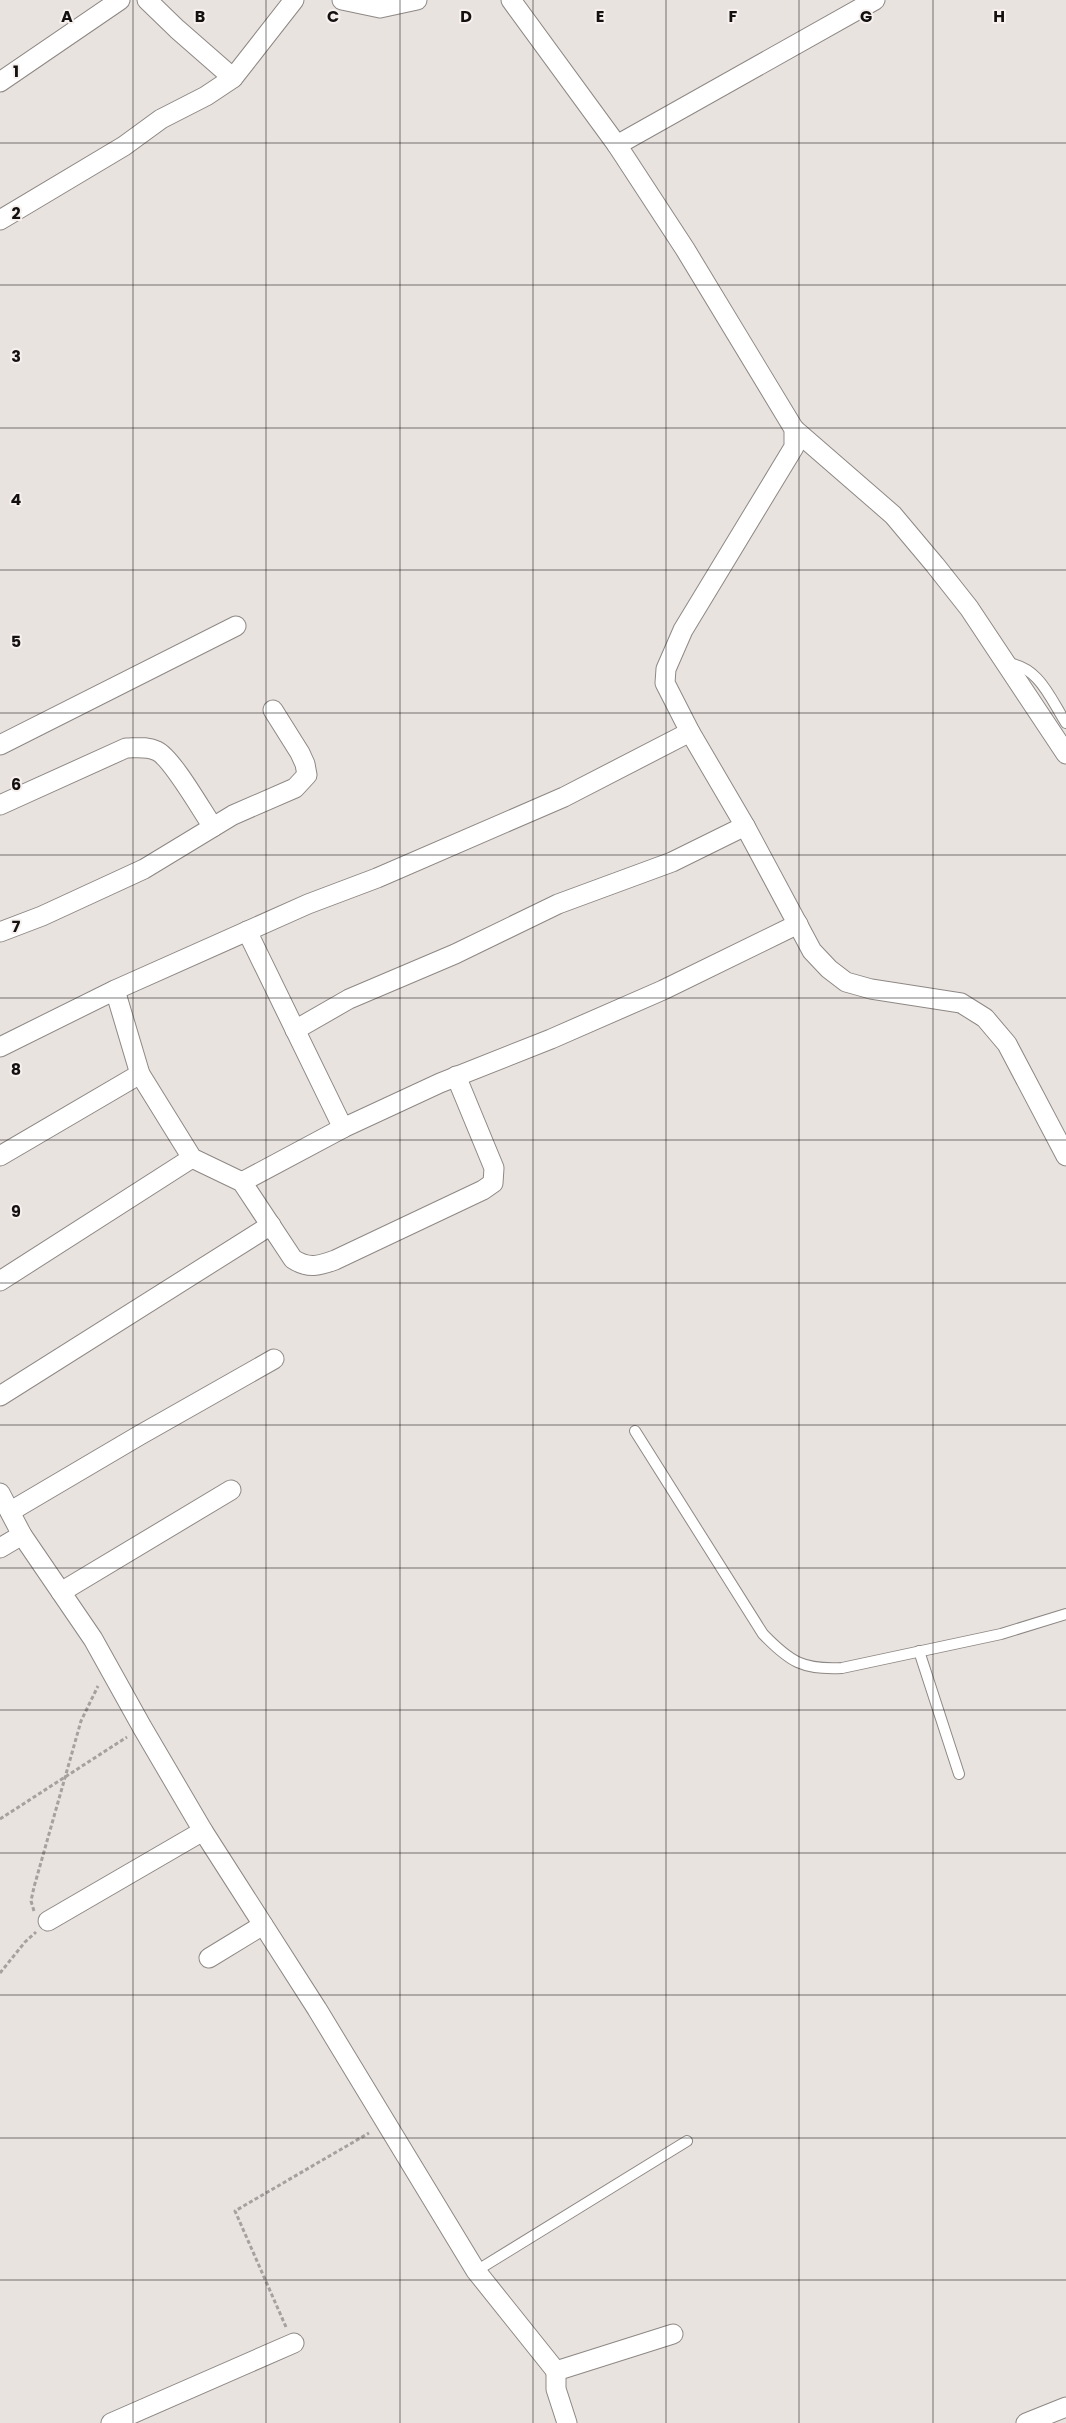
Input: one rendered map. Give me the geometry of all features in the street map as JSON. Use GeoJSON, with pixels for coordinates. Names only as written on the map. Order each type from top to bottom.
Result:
{"type":"FeatureCollection","features":[{"type":"Feature","properties":{"kind":"street"},"geometry":{"type":"LineString","coordinates":[[0,82],[120,0]]}},
{"type":"Feature","properties":{"kind":"street"},"geometry":{"type":"LineString","coordinates":[[147,0],[233,78]]}},
{"type":"Feature","properties":{"kind":"street"},"geometry":{"type":"LineString","coordinates":[[0,220],[124,146],[161,119],[206,96],[233,78],[294,0]]}},
{"type":"Feature","properties":{"kind":"street"},"geometry":{"type":"LineString","coordinates":[[342,0],[380,8],[417,0]]}},
{"type":"Feature","properties":{"kind":"street"},"geometry":{"type":"LineString","coordinates":[[511,0],[617,145],[686,249],[794,429],[893,515],[969,608],[1066,754]]}},
{"type":"Feature","properties":{"kind":"street"},"geometry":{"type":"LineString","coordinates":[[617,145],[876,0]]}},
{"type":"Feature","properties":{"kind":"street"},"geometry":{"type":"LineString","coordinates":[[794,429],[794,447],[683,630],[666,669],[665,683],[690,732],[745,826],[812,951],[828,970],[846,982],[871,989],[961,1003],[985,1018],[1007,1044],[1066,1156]]}},
{"type":"Feature","properties":{"kind":"street"},"geometry":{"type":"LineString","coordinates":[[0,745],[236,626]]}},
{"type":"Feature","properties":{"kind":"street"},"geometry":{"type":"LineString","coordinates":[[0,932],[42,916],[144,870],[233,815],[295,788],[307,775],[306,764],[273,710]]}},
{"type":"Feature","properties":{"kind":"street"},"geometry":{"type":"LineString","coordinates":[[0,1047],[115,990],[247,931],[308,904],[377,878],[564,797],[690,732]]}},
{"type":"Feature","properties":{"kind":"street"},"geometry":{"type":"LineString","coordinates":[[0,805],[126,748],[146,747],[159,751],[169,762],[213,827]]}},
{"type":"Feature","properties":{"kind":"street"},"geometry":{"type":"LineString","coordinates":[[295,1030],[349,999],[455,954],[558,904],[672,862],[745,826]]}},
{"type":"Feature","properties":{"kind":"street"},"geometry":{"type":"LineString","coordinates":[[242,1182],[343,1128],[456,1076],[663,990],[798,924]]}},
{"type":"Feature","properties":{"kind":"street"},"geometry":{"type":"LineString","coordinates":[[247,931],[343,1128]]}},
{"type":"Feature","properties":{"kind":"street"},"geometry":{"type":"LineString","coordinates":[[115,990],[140,1074],[192,1158],[242,1182],[293,1259],[311,1267],[335,1260],[483,1190],[493,1183],[494,1168],[456,1076]]}},
{"type":"Feature","properties":{"kind":"street"},"geometry":{"type":"LineString","coordinates":[[0,1156],[140,1074]]}},
{"type":"Feature","properties":{"kind":"street"},"geometry":{"type":"LineString","coordinates":[[0,1281],[192,1158]]}},
{"type":"Feature","properties":{"kind":"street"},"geometry":{"type":"LineString","coordinates":[[0,1396],[271,1225]]}},
{"type":"Feature","properties":{"kind":"street"},"geometry":{"type":"LineString","coordinates":[[11,1511],[140,1434],[274,1360]]}},
{"type":"Feature","properties":{"kind":"street"},"geometry":{"type":"LineString","coordinates":[[60,1592],[231,1490]]}},
{"type":"Feature","properties":{"kind":"street"},"geometry":{"type":"LineString","coordinates":[[0,1493],[22,1535],[93,1639],[203,1831],[476,2271],[556,2371],[556,2389],[567,2423]]}},
{"type":"Feature","properties":{"kind":"street"},"geometry":{"type":"LineString","coordinates":[[0,1548],[22,1535]]}},
{"type":"Feature","properties":{"kind":"street"},"geometry":{"type":"LineString","coordinates":[[45,1924],[203,1831]]}},
{"type":"Feature","properties":{"kind":"street"},"geometry":{"type":"LineString","coordinates":[[210,1958],[263,1925]]}},
{"type":"Feature","properties":{"kind":"street"},"geometry":{"type":"LineString","coordinates":[[556,2371],[673,2334]]}},
{"type":"Feature","properties":{"kind":"street"},"geometry":{"type":"LineString","coordinates":[[111,2423],[294,2343]]}},
{"type":"Feature","properties":{"kind":"street"},"geometry":{"type":"LineString","coordinates":[[1026,2423],[1066,2407]]}},
{"type":"Feature","properties":{"kind":"lane"},"geometry":{"type":"LineString","coordinates":[[1005,663],[1024,666],[1035,676],[1066,723]]}},
{"type":"Feature","properties":{"kind":"lane"},"geometry":{"type":"LineString","coordinates":[[635,1431],[763,1634],[781,1652],[803,1665],[819,1669],[842,1668],[1001,1634],[1066,1614]]}},
{"type":"Feature","properties":{"kind":"lane"},"geometry":{"type":"LineString","coordinates":[[919,1651],[959,1774]]}},
{"type":"Feature","properties":{"kind":"lane"},"geometry":{"type":"LineString","coordinates":[[476,2271],[687,2141]]}},
{"type":"Feature","properties":{"kind":"path"},"geometry":{"type":"LineString","coordinates":[[0,1973],[25,1942],[45,1924],[36,1916],[30,1902],[81,1721],[108,1665]]}},
{"type":"Feature","properties":{"kind":"path"},"geometry":{"type":"LineString","coordinates":[[0,1819],[142,1727]]}},
{"type":"Feature","properties":{"kind":"path"},"geometry":{"type":"LineString","coordinates":[[294,2343],[235,2211],[369,2133]]}}]}
